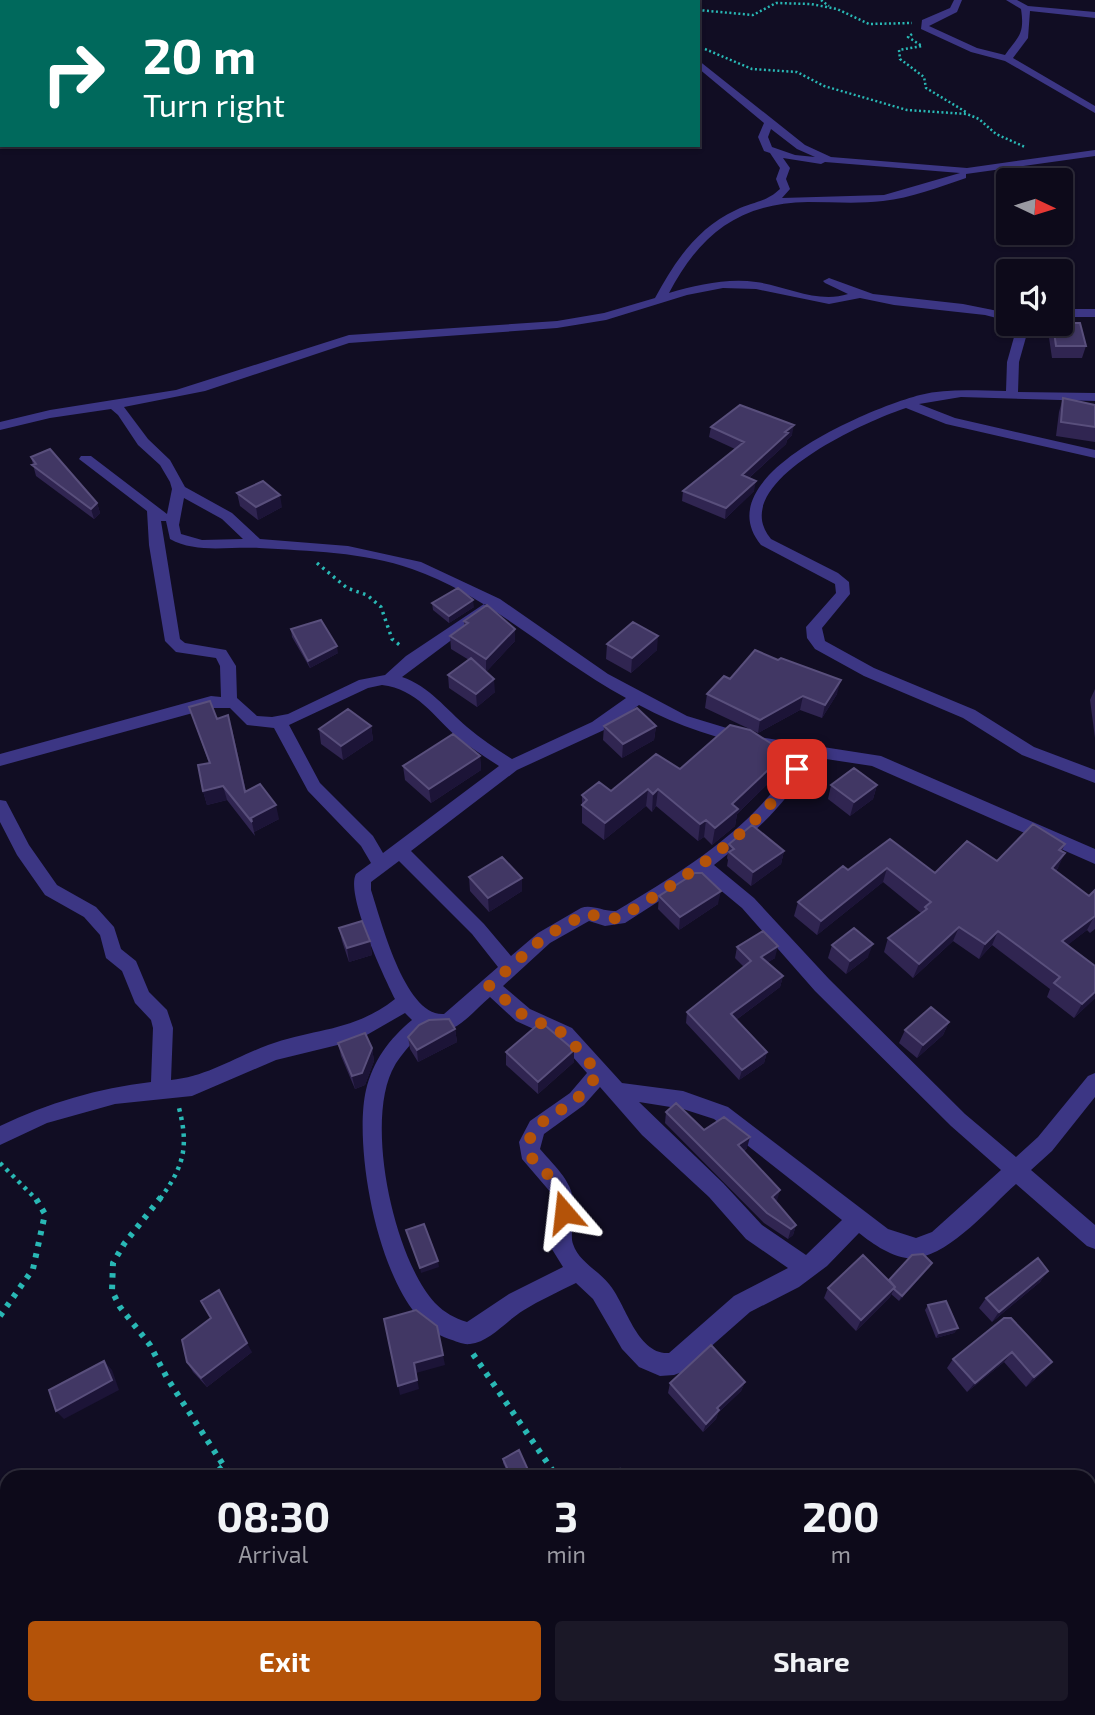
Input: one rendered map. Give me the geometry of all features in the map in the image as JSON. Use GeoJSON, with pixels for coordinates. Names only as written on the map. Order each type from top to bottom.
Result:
{"type":"FeatureCollection","features":[{"type":"Feature","properties":{"kind":"street"},"geometry":{"type":"LineString","coordinates":[[924,25],[954,10],[958,0]]}},
{"type":"Feature","properties":{"kind":"street"},"geometry":{"type":"LineString","coordinates":[[1010,0],[1025,8],[1095,15]]}},
{"type":"Feature","properties":{"kind":"street"},"geometry":{"type":"LineString","coordinates":[[1065,12],[1081,2]]}},
{"type":"Feature","properties":{"kind":"street"},"geometry":{"type":"LineString","coordinates":[[1008,59],[1009,54],[1023,39],[1027,22],[1025,8]]}},
{"type":"Feature","properties":{"kind":"street"},"geometry":{"type":"LineString","coordinates":[[924,25],[974,50],[1008,59],[1095,110]]}},
{"type":"Feature","properties":{"kind":"street"},"geometry":{"type":"LineString","coordinates":[[700,65],[810,153],[834,161]]}},
{"type":"Feature","properties":{"kind":"street"},"geometry":{"type":"LineString","coordinates":[[769,122],[763,137],[765,145],[775,153],[785,168],[781,178],[785,189],[772,202]]}},
{"type":"Feature","properties":{"kind":"street"},"geometry":{"type":"LineString","coordinates":[[775,153],[802,160],[892,163],[956,171],[987,169]]}},
{"type":"Feature","properties":{"kind":"street"},"geometry":{"type":"LineString","coordinates":[[660,300],[674,271],[698,246],[706,231],[732,215],[772,202],[882,198],[987,169],[1095,153]]}},
{"type":"Feature","properties":{"kind":"street"},"geometry":{"type":"LineString","coordinates":[[829,281],[856,295],[959,307],[996,315]]}},
{"type":"Feature","properties":{"kind":"street"},"geometry":{"type":"LineString","coordinates":[[0,426],[60,412],[115,406],[201,388],[320,346],[349,340],[542,327],[590,320],[660,300],[740,284],[827,299],[844,300],[856,295]]}},
{"type":"Feature","properties":{"kind":"street"},"geometry":{"type":"LineString","coordinates":[[1073,313],[1095,313]]}},
{"type":"Feature","properties":{"kind":"street"},"geometry":{"type":"LineString","coordinates":[[1012,396],[1013,362],[1020,336]]}},
{"type":"Feature","properties":{"kind":"street"},"geometry":{"type":"LineString","coordinates":[[1095,397],[946,394],[905,403],[822,441],[769,482],[757,500],[755,520],[760,534],[772,545],[842,582],[843,594],[814,627],[815,638],[829,651],[869,672],[969,714],[1028,751],[1095,777]]}},
{"type":"Feature","properties":{"kind":"street"},"geometry":{"type":"LineString","coordinates":[[905,403],[951,421],[1095,454]]}},
{"type":"Feature","properties":{"kind":"street"},"geometry":{"type":"LineString","coordinates":[[115,406],[128,418],[143,442],[164,463],[179,489],[227,516],[256,543]]}},
{"type":"Feature","properties":{"kind":"street"},"geometry":{"type":"LineString","coordinates":[[86,459],[153,512],[172,522]]}},
{"type":"Feature","properties":{"kind":"street"},"geometry":{"type":"LineString","coordinates":[[179,489],[172,522],[175,536],[191,543],[256,543],[383,555],[453,580],[495,601],[562,653],[637,698],[681,720],[714,732],[808,752],[858,757],[899,768],[1095,857]]}},
{"type":"Feature","properties":{"kind":"street"},"geometry":{"type":"LineString","coordinates":[[153,512],[173,641],[181,648],[221,654],[228,666],[229,701]]}},
{"type":"Feature","properties":{"kind":"street"},"geometry":{"type":"LineString","coordinates":[[389,680],[416,656],[495,601]]}},
{"type":"Feature","properties":{"kind":"street"},"geometry":{"type":"LineString","coordinates":[[0,760],[211,702],[229,701],[253,722],[279,722],[314,710],[367,685],[389,680],[408,685],[481,747],[511,766]]}},
{"type":"Feature","properties":{"kind":"street"},"geometry":{"type":"LineString","coordinates":[[637,698],[598,726],[511,766],[362,879],[361,886],[405,1002],[425,1022],[438,1026],[447,1022],[562,925],[587,913],[605,919],[619,918],[701,864],[766,810],[787,786],[808,752]]}},
{"type":"Feature","properties":{"kind":"street"},"geometry":{"type":"LineString","coordinates":[[279,722],[314,787],[367,841],[381,865]]}},
{"type":"Feature","properties":{"kind":"street"},"geometry":{"type":"LineString","coordinates":[[0,806],[23,850],[51,890],[90,912],[108,932],[113,953],[130,966],[142,997],[160,1016],[166,1092]]}},
{"type":"Feature","properties":{"kind":"street"},"geometry":{"type":"LineString","coordinates":[[401,852],[510,968]]}},
{"type":"Feature","properties":{"kind":"street"},"geometry":{"type":"LineString","coordinates":[[701,864],[748,903],[822,985],[958,1120],[1095,1239]]}},
{"type":"Feature","properties":{"kind":"street"},"geometry":{"type":"LineString","coordinates":[[489,986],[523,1015],[565,1034],[616,1092],[716,1190],[754,1232],[806,1268]]}},
{"type":"Feature","properties":{"kind":"street"},"geometry":{"type":"LineString","coordinates":[[0,1136],[43,1115],[115,1095],[166,1092],[213,1080],[283,1049],[351,1034],[390,1014],[405,1002]]}},
{"type":"Feature","properties":{"kind":"street"},"geometry":{"type":"LineString","coordinates":[[425,1022],[396,1047],[382,1070],[372,1123],[372,1152],[390,1235],[412,1291],[421,1305],[441,1322],[461,1332],[477,1331],[517,1301],[578,1271]]}},
{"type":"Feature","properties":{"kind":"street"},"geometry":{"type":"LineString","coordinates":[[598,1073],[573,1102],[560,1108],[534,1128],[528,1143],[528,1153],[562,1190],[564,1207],[559,1241],[578,1271],[601,1291],[630,1341],[647,1359],[668,1366],[681,1359],[743,1304],[806,1268],[858,1219]]}},
{"type":"Feature","properties":{"kind":"street"},"geometry":{"type":"LineString","coordinates":[[616,1092],[679,1099],[721,1113],[858,1219],[892,1243],[906,1247],[925,1246],[946,1234],[1045,1144],[1095,1082]]}},
{"type":"Feature","properties":{"kind":"path"},"geometry":{"type":"LineString","coordinates":[[821,0],[830,7],[869,24],[924,25]]}},
{"type":"Feature","properties":{"kind":"path"},"geometry":{"type":"LineString","coordinates":[[700,10],[748,16],[776,3],[830,7]]}},
{"type":"Feature","properties":{"kind":"path"},"geometry":{"type":"LineString","coordinates":[[924,25],[908,37],[922,46],[899,50],[900,59],[924,77],[923,84],[926,88],[945,102],[979,119],[1002,137],[1048,158]]}},
{"type":"Feature","properties":{"kind":"path"},"geometry":{"type":"LineString","coordinates":[[700,48],[731,57],[752,69],[797,72],[824,86],[907,110],[962,113],[979,119]]}},
{"type":"Feature","properties":{"kind":"path"},"geometry":{"type":"LineString","coordinates":[[297,546],[347,588],[367,596],[381,607],[392,639],[416,656]]}},
{"type":"Feature","properties":{"kind":"path"},"geometry":{"type":"LineString","coordinates":[[166,1092],[187,1131],[178,1165],[168,1191],[119,1250],[110,1274],[110,1285],[228,1470]]}},
{"type":"Feature","properties":{"kind":"path"},"geometry":{"type":"LineString","coordinates":[[0,1163],[32,1192],[45,1214],[33,1269],[0,1316]]}},
{"type":"Feature","properties":{"kind":"path"},"geometry":{"type":"LineString","coordinates":[[461,1332],[472,1354],[552,1470]]}},
{"type":"Feature","properties":{"kind":"path"},"geometry":{"type":"LineString","coordinates":[[219,1470],[225,1465]]}},
{"type":"Feature","properties":{"kind":"building"},"geometry":{"type":"Polygon","coordinates":[[[1073,319],[1074,323],[1080,323],[1086,346],[1056,346],[1055,336],[1073,336],[1073,319]]]}},
{"type":"Feature","properties":{"kind":"building"},"geometry":{"type":"Polygon","coordinates":[[[1063,398],[1095,405],[1095,427],[1061,422],[1063,398]]]}},
{"type":"Feature","properties":{"kind":"building"},"geometry":{"type":"Polygon","coordinates":[[[740,405],[794,425],[742,475],[756,481],[726,508],[683,491],[744,442],[711,427],[740,405]]]}},
{"type":"Feature","properties":{"kind":"building"},"geometry":{"type":"Polygon","coordinates":[[[50,449],[97,503],[91,509],[32,465],[36,464],[31,457],[50,449]]]}},
{"type":"Feature","properties":{"kind":"building"},"geometry":{"type":"Polygon","coordinates":[[[263,481],[280,495],[256,507],[237,493],[263,481]]]}},
{"type":"Feature","properties":{"kind":"building"},"geometry":{"type":"Polygon","coordinates":[[[458,588],[473,600],[449,616],[432,603],[458,588]]]}},
{"type":"Feature","properties":{"kind":"building"},"geometry":{"type":"Polygon","coordinates":[[[487,605],[515,629],[486,659],[450,636],[468,623],[464,621],[487,605]]]}},
{"type":"Feature","properties":{"kind":"building"},"geometry":{"type":"Polygon","coordinates":[[[321,620],[337,646],[308,661],[291,629],[321,620]]]}},
{"type":"Feature","properties":{"kind":"building"},"geometry":{"type":"Polygon","coordinates":[[[633,622],[658,636],[632,658],[607,644],[633,622]]]}},
{"type":"Feature","properties":{"kind":"building"},"geometry":{"type":"Polygon","coordinates":[[[755,650],[841,680],[825,705],[803,696],[760,720],[707,694],[724,676],[730,679],[755,650]]]}},
{"type":"Feature","properties":{"kind":"building"},"geometry":{"type":"Polygon","coordinates":[[[471,658],[494,679],[476,694],[448,675],[471,658]]]}},
{"type":"Feature","properties":{"kind":"building"},"geometry":{"type":"Polygon","coordinates":[[[210,701],[217,719],[228,715],[245,792],[260,784],[276,805],[251,818],[252,822],[223,786],[203,791],[198,765],[210,763],[189,707],[210,701]]]}},
{"type":"Feature","properties":{"kind":"building"},"geometry":{"type":"Polygon","coordinates":[[[637,708],[656,726],[623,744],[604,726],[637,708]]]}},
{"type":"Feature","properties":{"kind":"building"},"geometry":{"type":"Polygon","coordinates":[[[348,709],[371,726],[341,746],[319,729],[348,709]]]}},
{"type":"Feature","properties":{"kind":"building"},"geometry":{"type":"Polygon","coordinates":[[[730,725],[750,730],[786,753],[732,804],[738,809],[715,828],[706,820],[700,824],[658,789],[653,794],[648,789],[605,823],[582,805],[587,800],[582,795],[599,782],[611,791],[656,754],[680,769],[730,725]]]}},
{"type":"Feature","properties":{"kind":"building"},"geometry":{"type":"Polygon","coordinates":[[[453,734],[480,756],[429,789],[403,766],[453,734]]]}},
{"type":"Feature","properties":{"kind":"building"},"geometry":{"type":"Polygon","coordinates":[[[854,768],[877,785],[854,802],[831,785],[854,768]]]}},
{"type":"Feature","properties":{"kind":"building"},"geometry":{"type":"Polygon","coordinates":[[[1033,824],[1065,844],[1059,850],[1065,853],[1052,868],[1089,896],[1095,890],[1095,916],[1062,941],[1095,966],[1095,992],[1082,1004],[1054,983],[1060,977],[998,931],[985,944],[959,927],[919,964],[888,938],[927,909],[925,907],[931,902],[887,868],[821,921],[798,902],[843,866],[848,870],[890,839],[935,873],[967,841],[997,861],[1033,824]]]}},
{"type":"Feature","properties":{"kind":"building"},"geometry":{"type":"Polygon","coordinates":[[[752,825],[784,851],[753,872],[729,852],[734,849],[729,844],[752,825]]]}},
{"type":"Feature","properties":{"kind":"building"},"geometry":{"type":"Polygon","coordinates":[[[502,857],[522,878],[488,898],[469,877],[502,857]]]}},
{"type":"Feature","properties":{"kind":"building"},"geometry":{"type":"Polygon","coordinates":[[[695,873],[702,873],[721,891],[680,917],[659,896],[695,873]]]}},
{"type":"Feature","properties":{"kind":"building"},"geometry":{"type":"Polygon","coordinates":[[[362,921],[370,941],[347,948],[339,928],[362,921]]]}},
{"type":"Feature","properties":{"kind":"building"},"geometry":{"type":"Polygon","coordinates":[[[854,928],[873,944],[850,961],[832,945],[854,928]]]}},
{"type":"Feature","properties":{"kind":"building"},"geometry":{"type":"Polygon","coordinates":[[[763,931],[778,946],[761,957],[783,976],[731,1014],[767,1052],[742,1070],[687,1012],[751,961],[737,947],[763,931]]]}},
{"type":"Feature","properties":{"kind":"building"},"geometry":{"type":"Polygon","coordinates":[[[931,1007],[949,1022],[923,1045],[905,1030],[931,1007]]]}},
{"type":"Feature","properties":{"kind":"building"},"geometry":{"type":"Polygon","coordinates":[[[449,1019],[455,1029],[417,1050],[408,1037],[419,1025],[429,1020],[449,1019]]]}},
{"type":"Feature","properties":{"kind":"building"},"geometry":{"type":"Polygon","coordinates":[[[541,1022],[574,1050],[538,1082],[506,1052],[541,1022]]]}},
{"type":"Feature","properties":{"kind":"building"},"geometry":{"type":"Polygon","coordinates":[[[365,1033],[372,1048],[362,1073],[352,1076],[338,1043],[365,1033]]]}},
{"type":"Feature","properties":{"kind":"building"},"geometry":{"type":"Polygon","coordinates":[[[676,1103],[704,1130],[724,1117],[750,1137],[738,1145],[780,1190],[772,1197],[796,1225],[791,1229],[767,1213],[666,1112],[676,1103]]]}},
{"type":"Feature","properties":{"kind":"building"},"geometry":{"type":"Polygon","coordinates":[[[424,1224],[438,1261],[420,1268],[406,1230],[424,1224]]]}},
{"type":"Feature","properties":{"kind":"building"},"geometry":{"type":"Polygon","coordinates":[[[923,1254],[932,1263],[902,1296],[889,1280],[912,1255],[923,1254]]]}},
{"type":"Feature","properties":{"kind":"building"},"geometry":{"type":"Polygon","coordinates":[[[863,1255],[895,1287],[861,1320],[828,1288],[863,1255]]]}},
{"type":"Feature","properties":{"kind":"building"},"geometry":{"type":"Polygon","coordinates":[[[1038,1258],[1048,1271],[999,1312],[986,1298],[1038,1258]]]}},
{"type":"Feature","properties":{"kind":"building"},"geometry":{"type":"Polygon","coordinates":[[[219,1290],[247,1343],[201,1378],[187,1362],[182,1340],[211,1318],[201,1301],[219,1290]]]}},
{"type":"Feature","properties":{"kind":"building"},"geometry":{"type":"Polygon","coordinates":[[[946,1301],[958,1328],[939,1333],[928,1305],[946,1301]]]}},
{"type":"Feature","properties":{"kind":"building"},"geometry":{"type":"Polygon","coordinates":[[[416,1310],[437,1326],[443,1355],[414,1363],[417,1380],[398,1386],[384,1319],[416,1310]]]}},
{"type":"Feature","properties":{"kind":"building"},"geometry":{"type":"Polygon","coordinates":[[[1004,1318],[1011,1318],[1052,1362],[1034,1377],[1012,1352],[975,1383],[953,1359],[1004,1318]]]}},
{"type":"Feature","properties":{"kind":"building"},"geometry":{"type":"Polygon","coordinates":[[[711,1345],[745,1382],[717,1408],[719,1410],[706,1424],[670,1383],[711,1345]]]}},
{"type":"Feature","properties":{"kind":"building"},"geometry":{"type":"Polygon","coordinates":[[[104,1361],[112,1380],[56,1411],[49,1390],[104,1361]]]}},
{"type":"Feature","properties":{"kind":"building"},"geometry":{"type":"Polygon","coordinates":[[[519,1450],[528,1470],[508,1470],[503,1459],[519,1450]]]}},
{"type":"Feature","properties":{"kind":"route"},"geometry":{"type":"LineString","coordinates":[[564,1212],[563,1195],[559,1186],[533,1161],[528,1153],[528,1143],[534,1128],[578,1098],[598,1073],[586,1056],[558,1028],[538,1024],[523,1015],[489,986],[544,937],[562,925],[587,913],[605,919],[619,918],[701,864],[766,810],[787,786],[797,769]]}}]}
